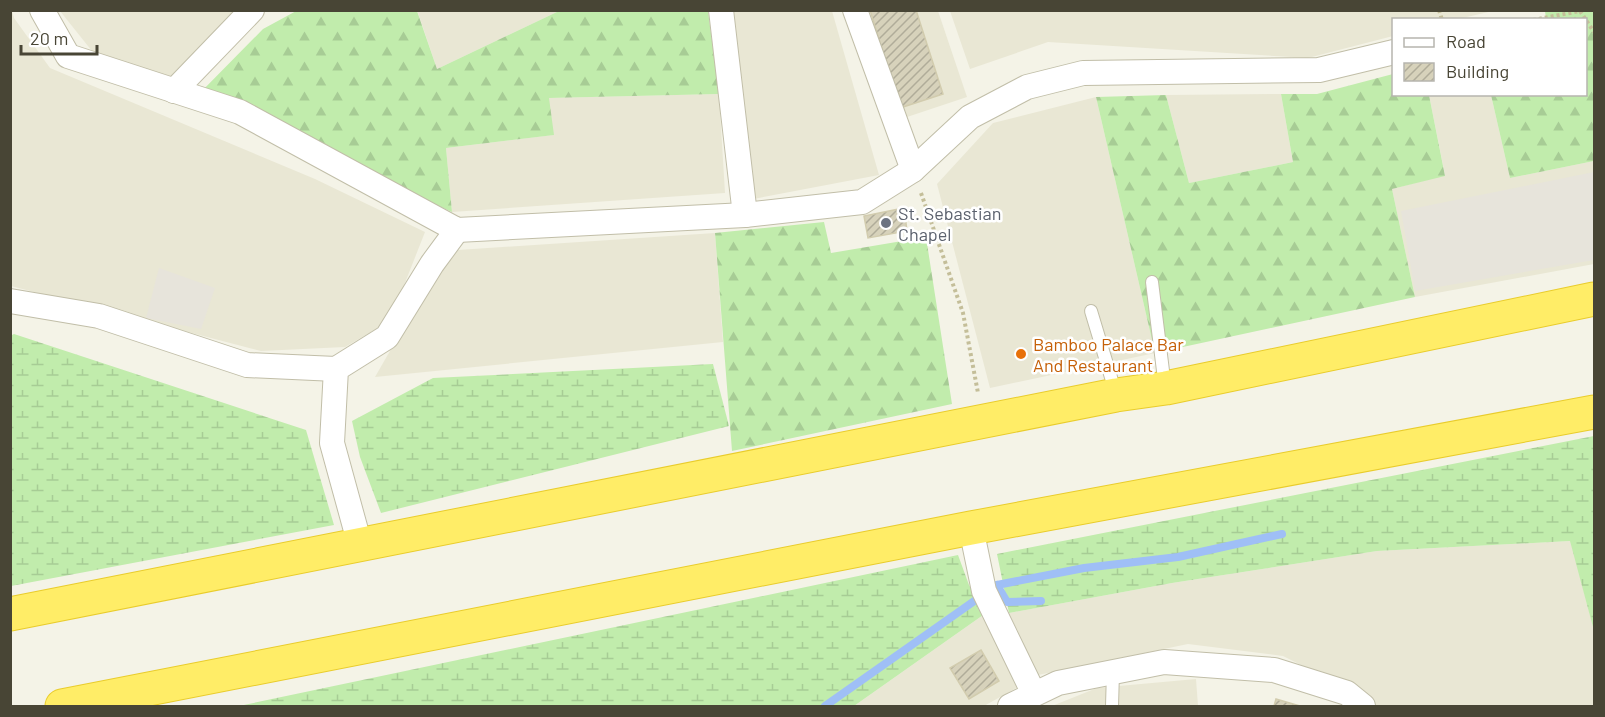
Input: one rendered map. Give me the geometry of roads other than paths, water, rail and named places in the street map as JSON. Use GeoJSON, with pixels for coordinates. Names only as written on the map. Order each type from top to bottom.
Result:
{"type":"FeatureCollection","features":[{"type":"Feature","properties":{"kind":"highway"},"geometry":{"type":"LineString","coordinates":[[10,614],[1116,395],[1166,388],[1594,298]]}},
{"type":"Feature","properties":{"kind":"highway"},"geometry":{"type":"LineString","coordinates":[[62,706],[971,528],[1594,412]]}},
{"type":"Feature","properties":{"kind":"street"},"geometry":{"type":"LineString","coordinates":[[42,10],[68,56],[240,112],[457,230],[745,215],[862,202],[913,170],[970,117],[1028,87],[1083,73],[1319,70],[1392,52]]}},
{"type":"Feature","properties":{"kind":"street"},"geometry":{"type":"LineString","coordinates":[[174,91],[252,10]]}},
{"type":"Feature","properties":{"kind":"street"},"geometry":{"type":"LineString","coordinates":[[721,10],[745,215]]}},
{"type":"Feature","properties":{"kind":"street"},"geometry":{"type":"LineString","coordinates":[[855,10],[913,170]]}},
{"type":"Feature","properties":{"kind":"street"},"geometry":{"type":"LineString","coordinates":[[10,301],[99,316],[248,364],[336,369],[387,337],[432,264],[457,230]]}},
{"type":"Feature","properties":{"kind":"street"},"geometry":{"type":"LineString","coordinates":[[336,369],[332,443],[360,545]]}},
{"type":"Feature","properties":{"kind":"street"},"geometry":{"type":"LineString","coordinates":[[971,528],[984,591],[1034,694]]}},
{"type":"Feature","properties":{"kind":"street"},"geometry":{"type":"LineString","coordinates":[[1010,706],[1058,683],[1164,662],[1274,670],[1347,693],[1363,706]]}},
{"type":"Feature","properties":{"kind":"lane"},"geometry":{"type":"LineString","coordinates":[[1152,282],[1166,388]]}},
{"type":"Feature","properties":{"kind":"lane"},"geometry":{"type":"LineString","coordinates":[[1092,312],[1116,395]]}},
{"type":"Feature","properties":{"kind":"lane"},"geometry":{"type":"LineString","coordinates":[[1112,706],[1113,672]]}},
{"type":"Feature","properties":{"kind":"waterway"},"geometry":{"type":"LineString","coordinates":[[825,706],[997,585],[1084,568],[1178,557],[1282,534]]}},
{"type":"Feature","properties":{"kind":"waterway"},"geometry":{"type":"LineString","coordinates":[[997,585],[1007,602],[1041,601]]}},
{"type":"Feature","properties":{"kind":"place","name":"St. Sebastian Chapel"},"geometry":{"type":"Point","coordinates":[886,223]}},
{"type":"Feature","properties":{"kind":"place","name":"Bamboo Palace Bar And Restaurant"},"geometry":{"type":"Point","coordinates":[1021,354]}}]}
